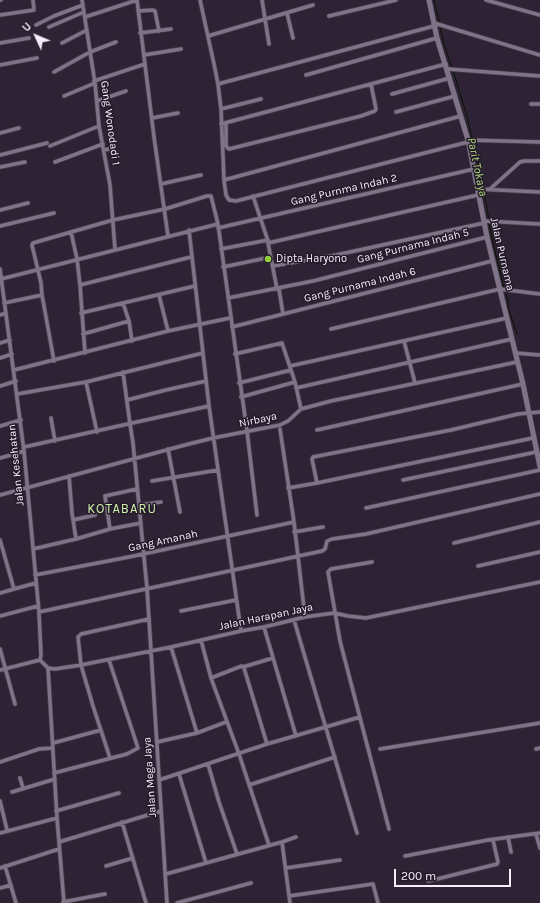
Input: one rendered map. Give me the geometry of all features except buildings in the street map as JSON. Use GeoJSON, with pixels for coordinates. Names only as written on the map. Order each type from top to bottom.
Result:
{"type":"FeatureCollection","features":[{"type":"Feature","properties":{"kind":"street"},"geometry":{"type":"LineString","coordinates":[[0,15],[33,10],[33,0]]}},
{"type":"Feature","properties":{"kind":"street","name":"Gang Wonodadi 1"},"geometry":{"type":"LineString","coordinates":[[82,0],[97,101],[99,126],[110,185],[115,249]]}},
{"type":"Feature","properties":{"kind":"street"},"geometry":{"type":"LineString","coordinates":[[85,17],[137,0],[140,34],[168,236]]}},
{"type":"Feature","properties":{"kind":"street"},"geometry":{"type":"LineString","coordinates":[[200,0],[218,84],[226,146],[230,149],[361,116],[375,111],[376,109],[371,84]]}},
{"type":"Feature","properties":{"kind":"street"},"geometry":{"type":"LineString","coordinates":[[262,0],[269,44]]}},
{"type":"Feature","properties":{"kind":"street"},"geometry":{"type":"LineString","coordinates":[[329,16],[396,0]]}},
{"type":"Feature","properties":{"kind":"street","name":"Jalan Purnama"},"geometry":{"type":"LineString","coordinates":[[429,0],[437,38],[448,67],[455,96],[470,141],[474,169],[479,189],[478,195],[487,222],[487,237],[492,261],[503,289],[506,318],[523,384],[540,466]]}},
{"type":"Feature","properties":{"kind":"street"},"geometry":{"type":"LineString","coordinates":[[486,0],[540,15]]}},
{"type":"Feature","properties":{"kind":"street"},"geometry":{"type":"LineString","coordinates":[[36,25],[54,16],[83,5]]}},
{"type":"Feature","properties":{"kind":"street"},"geometry":{"type":"LineString","coordinates":[[208,36],[236,26],[313,5]]}},
{"type":"Feature","properties":{"kind":"street"},"geometry":{"type":"LineString","coordinates":[[138,11],[156,11],[159,31]]}},
{"type":"Feature","properties":{"kind":"street"},"geometry":{"type":"LineString","coordinates":[[49,27],[84,12]]}},
{"type":"Feature","properties":{"kind":"street"},"geometry":{"type":"LineString","coordinates":[[287,13],[293,38]]}},
{"type":"Feature","properties":{"kind":"street"},"geometry":{"type":"LineString","coordinates":[[218,84],[435,24],[540,55]]}},
{"type":"Feature","properties":{"kind":"street"},"geometry":{"type":"LineString","coordinates":[[140,34],[171,29]]}},
{"type":"Feature","properties":{"kind":"street"},"geometry":{"type":"LineString","coordinates":[[62,43],[86,30]]}},
{"type":"Feature","properties":{"kind":"street"},"geometry":{"type":"LineString","coordinates":[[0,43],[29,38]]}},
{"type":"Feature","properties":{"kind":"street"},"geometry":{"type":"LineString","coordinates":[[306,75],[437,38]]}},
{"type":"Feature","properties":{"kind":"street"},"geometry":{"type":"LineString","coordinates":[[54,72],[90,52],[116,42]]}},
{"type":"Feature","properties":{"kind":"street"},"geometry":{"type":"LineString","coordinates":[[144,55],[181,49]]}},
{"type":"Feature","properties":{"kind":"street"},"geometry":{"type":"LineString","coordinates":[[0,65],[37,58]]}},
{"type":"Feature","properties":{"kind":"street"},"geometry":{"type":"LineString","coordinates":[[64,96],[94,82],[144,64]]}},
{"type":"Feature","properties":{"kind":"street"},"geometry":{"type":"LineString","coordinates":[[224,124],[371,84],[448,67],[455,69],[540,76]]}},
{"type":"Feature","properties":{"kind":"street"},"geometry":{"type":"LineString","coordinates":[[392,94],[450,78]]}},
{"type":"Feature","properties":{"kind":"street"},"geometry":{"type":"LineString","coordinates":[[97,101],[126,91]]}},
{"type":"Feature","properties":{"kind":"street"},"geometry":{"type":"LineString","coordinates":[[396,112],[455,96]]}},
{"type":"Feature","properties":{"kind":"street"},"geometry":{"type":"LineString","coordinates":[[221,109],[261,99]]}},
{"type":"Feature","properties":{"kind":"street"},"geometry":{"type":"LineString","coordinates":[[531,104],[540,104]]}},
{"type":"Feature","properties":{"kind":"street"},"geometry":{"type":"LineString","coordinates":[[152,118],[178,113]]}},
{"type":"Feature","properties":{"kind":"street"},"geometry":{"type":"LineString","coordinates":[[224,180],[461,116]]}},
{"type":"Feature","properties":{"kind":"street"},"geometry":{"type":"LineString","coordinates":[[224,124],[224,180],[226,195],[229,200],[236,201],[470,141],[540,142]]}},
{"type":"Feature","properties":{"kind":"street"},"geometry":{"type":"LineString","coordinates":[[0,155],[48,145],[99,126]]}},
{"type":"Feature","properties":{"kind":"street"},"geometry":{"type":"LineString","coordinates":[[0,133],[19,128]]}},
{"type":"Feature","properties":{"kind":"street"},"geometry":{"type":"LineString","coordinates":[[54,162],[103,144]]}},
{"type":"Feature","properties":{"kind":"street"},"geometry":{"type":"LineString","coordinates":[[104,150],[114,148]]}},
{"type":"Feature","properties":{"kind":"street"},"geometry":{"type":"LineString","coordinates":[[488,189],[520,162],[540,161]]}},
{"type":"Feature","properties":{"kind":"street"},"geometry":{"type":"LineString","coordinates":[[0,168],[25,162]]}},
{"type":"Feature","properties":{"kind":"street","name":"Gang Purnma Indah 2"},"geometry":{"type":"LineString","coordinates":[[1,282],[77,259],[95,256],[115,249],[189,230],[261,219],[474,169]]}},
{"type":"Feature","properties":{"kind":"street"},"geometry":{"type":"LineString","coordinates":[[161,184],[201,175]]}},
{"type":"Feature","properties":{"kind":"street"},"geometry":{"type":"LineString","coordinates":[[479,189],[540,192]]}},
{"type":"Feature","properties":{"kind":"street"},"geometry":{"type":"LineString","coordinates":[[221,249],[268,242],[478,195]]}},
{"type":"Feature","properties":{"kind":"street"},"geometry":{"type":"LineString","coordinates":[[54,361],[41,283],[32,244],[113,220],[165,209],[207,196],[212,197],[218,226],[247,431],[257,515]]}},
{"type":"Feature","properties":{"kind":"street"},"geometry":{"type":"LineString","coordinates":[[253,196],[268,242],[283,314]]}},
{"type":"Feature","properties":{"kind":"street"},"geometry":{"type":"LineString","coordinates":[[0,210],[28,203]]}},
{"type":"Feature","properties":{"kind":"street"},"geometry":{"type":"LineString","coordinates":[[0,226],[54,213]]}},
{"type":"Feature","properties":{"kind":"street"},"geometry":{"type":"LineString","coordinates":[[273,266],[336,255],[487,222],[540,224]]}},
{"type":"Feature","properties":{"kind":"street"},"geometry":{"type":"LineString","coordinates":[[189,230],[213,438],[241,631]]}},
{"type":"Feature","properties":{"kind":"street"},"geometry":{"type":"LineString","coordinates":[[71,232],[77,259],[82,303],[81,313],[85,353]]}},
{"type":"Feature","properties":{"kind":"street","name":"Gang Purnama Indah 5"},"geometry":{"type":"LineString","coordinates":[[228,298],[278,289],[487,237]]}},
{"type":"Feature","properties":{"kind":"street"},"geometry":{"type":"LineString","coordinates":[[80,286],[191,257]]}},
{"type":"Feature","properties":{"kind":"street"},"geometry":{"type":"LineString","coordinates":[[223,267],[271,257]]}},
{"type":"Feature","properties":{"kind":"street","name":"Gang Purnama Indah 6"},"geometry":{"type":"LineString","coordinates":[[232,327],[492,261]]}},
{"type":"Feature","properties":{"kind":"street","name":"Jalan Kesehatan"},"geometry":{"type":"LineString","coordinates":[[0,269],[16,381],[28,487],[39,612],[40,660]]}},
{"type":"Feature","properties":{"kind":"street"},"geometry":{"type":"LineString","coordinates":[[81,313],[195,286]]}},
{"type":"Feature","properties":{"kind":"street"},"geometry":{"type":"LineString","coordinates":[[331,330],[503,289],[540,294]]}},
{"type":"Feature","properties":{"kind":"street"},"geometry":{"type":"LineString","coordinates":[[4,303],[42,295]]}},
{"type":"Feature","properties":{"kind":"street"},"geometry":{"type":"LineString","coordinates":[[158,295],[168,332]]}},
{"type":"Feature","properties":{"kind":"street"},"geometry":{"type":"LineString","coordinates":[[124,303],[132,341]]}},
{"type":"Feature","properties":{"kind":"street"},"geometry":{"type":"LineString","coordinates":[[0,315],[6,314]]}},
{"type":"Feature","properties":{"kind":"street"},"geometry":{"type":"LineString","coordinates":[[14,370],[230,318]]}},
{"type":"Feature","properties":{"kind":"street"},"geometry":{"type":"LineString","coordinates":[[239,383],[290,368],[506,318]]}},
{"type":"Feature","properties":{"kind":"street"},"geometry":{"type":"LineString","coordinates":[[83,334],[129,321]]}},
{"type":"Feature","properties":{"kind":"street"},"geometry":{"type":"LineString","coordinates":[[0,343],[10,340]]}},
{"type":"Feature","properties":{"kind":"street"},"geometry":{"type":"LineString","coordinates":[[296,388],[512,340]]}},
{"type":"Feature","properties":{"kind":"street"},"geometry":{"type":"LineString","coordinates":[[404,341],[415,383]]}},
{"type":"Feature","properties":{"kind":"street"},"geometry":{"type":"LineString","coordinates":[[235,354],[282,343],[295,382],[301,409]]}},
{"type":"Feature","properties":{"kind":"street"},"geometry":{"type":"LineString","coordinates":[[515,352],[540,355]]}},
{"type":"Feature","properties":{"kind":"street"},"geometry":{"type":"LineString","coordinates":[[17,394],[86,382],[203,353]]}},
{"type":"Feature","properties":{"kind":"street"},"geometry":{"type":"LineString","coordinates":[[0,358],[12,354]]}},
{"type":"Feature","properties":{"kind":"street","name":"Nirbaya"},"geometry":{"type":"LineString","coordinates":[[0,495],[213,438],[247,431],[280,427],[301,409],[349,397],[517,362]]}},
{"type":"Feature","properties":{"kind":"street","name":"Jalan Mega Jaya"},"geometry":{"type":"LineString","coordinates":[[123,372],[135,458],[147,588],[167,903]]}},
{"type":"Feature","properties":{"kind":"street"},"geometry":{"type":"LineString","coordinates":[[0,386],[16,381]]}},
{"type":"Feature","properties":{"kind":"street"},"geometry":{"type":"LineString","coordinates":[[86,382],[97,432]]}},
{"type":"Feature","properties":{"kind":"street"},"geometry":{"type":"LineString","coordinates":[[127,400],[206,382]]}},
{"type":"Feature","properties":{"kind":"street"},"geometry":{"type":"LineString","coordinates":[[241,397],[295,382]]}},
{"type":"Feature","properties":{"kind":"street"},"geometry":{"type":"LineString","coordinates":[[317,430],[523,384]]}},
{"type":"Feature","properties":{"kind":"street"},"geometry":{"type":"LineString","coordinates":[[0,458],[24,449],[55,441],[209,406]]}},
{"type":"Feature","properties":{"kind":"street"},"geometry":{"type":"LineString","coordinates":[[317,483],[312,459],[313,457],[528,413],[540,412]]}},
{"type":"Feature","properties":{"kind":"street"},"geometry":{"type":"LineString","coordinates":[[51,418],[55,441]]}},
{"type":"Feature","properties":{"kind":"street"},"geometry":{"type":"LineString","coordinates":[[0,426],[21,420]]}},
{"type":"Feature","properties":{"kind":"street"},"geometry":{"type":"LineString","coordinates":[[280,427],[294,522],[305,617]]}},
{"type":"Feature","properties":{"kind":"street"},"geometry":{"type":"LineString","coordinates":[[288,488],[534,438]]}},
{"type":"Feature","properties":{"kind":"street"},"geometry":{"type":"LineString","coordinates":[[168,449],[180,512]]}},
{"type":"Feature","properties":{"kind":"street"},"geometry":{"type":"LineString","coordinates":[[403,480],[536,452]]}},
{"type":"Feature","properties":{"kind":"street"},"geometry":{"type":"LineString","coordinates":[[366,508],[540,466]]}},
{"type":"Feature","properties":{"kind":"street"},"geometry":{"type":"LineString","coordinates":[[152,480],[218,470]]}},
{"type":"Feature","properties":{"kind":"street"},"geometry":{"type":"LineString","coordinates":[[69,476],[76,540]]}},
{"type":"Feature","properties":{"kind":"street"},"geometry":{"type":"LineString","coordinates":[[110,529],[105,496],[137,489]]}},
{"type":"Feature","properties":{"kind":"street"},"geometry":{"type":"LineString","coordinates":[[39,612],[325,550],[328,540],[366,534],[540,494]]}},
{"type":"Feature","properties":{"kind":"street"},"geometry":{"type":"LineString","coordinates":[[140,505],[161,502]]}},
{"type":"Feature","properties":{"kind":"street"},"geometry":{"type":"LineString","coordinates":[[73,520],[95,515]]}},
{"type":"Feature","properties":{"kind":"street","name":"Gang Amanah"},"geometry":{"type":"LineString","coordinates":[[35,576],[294,522]]}},
{"type":"Feature","properties":{"kind":"street"},"geometry":{"type":"LineString","coordinates":[[454,543],[540,522]]}},
{"type":"Feature","properties":{"kind":"street"},"geometry":{"type":"LineString","coordinates":[[33,549],[76,540],[110,529],[141,523]]}},
{"type":"Feature","properties":{"kind":"street"},"geometry":{"type":"LineString","coordinates":[[294,532],[323,526]]}},
{"type":"Feature","properties":{"kind":"street"},"geometry":{"type":"LineString","coordinates":[[0,540],[14,589]]}},
{"type":"Feature","properties":{"kind":"street"},"geometry":{"type":"LineString","coordinates":[[478,566],[540,552]]}},
{"type":"Feature","properties":{"kind":"street"},"geometry":{"type":"LineString","coordinates":[[372,562],[329,570],[334,613],[340,641],[389,828]]}},
{"type":"Feature","properties":{"kind":"street","name":"Jalan Harapan Jaya"},"geometry":{"type":"LineString","coordinates":[[48,668],[55,669],[109,660],[305,617],[334,613],[366,618],[540,582]]}},
{"type":"Feature","properties":{"kind":"street"},"geometry":{"type":"LineString","coordinates":[[0,593],[36,583]]}},
{"type":"Feature","properties":{"kind":"street"},"geometry":{"type":"LineString","coordinates":[[181,611],[236,600]]}},
{"type":"Feature","properties":{"kind":"street"},"geometry":{"type":"LineString","coordinates":[[0,616],[38,606]]}},
{"type":"Feature","properties":{"kind":"street"},"geometry":{"type":"LineString","coordinates":[[110,758],[81,665],[78,636],[80,634],[149,619]]}},
{"type":"Feature","properties":{"kind":"street"},"geometry":{"type":"LineString","coordinates":[[294,620],[357,833]]}},
{"type":"Feature","properties":{"kind":"street"},"geometry":{"type":"LineString","coordinates":[[264,627],[296,736]]}},
{"type":"Feature","properties":{"kind":"street"},"geometry":{"type":"LineString","coordinates":[[201,640],[211,678],[239,754],[269,845]]}},
{"type":"Feature","properties":{"kind":"street"},"geometry":{"type":"LineString","coordinates":[[171,647],[197,733]]}},
{"type":"Feature","properties":{"kind":"street"},"geometry":{"type":"LineString","coordinates":[[0,649],[15,704]]}},
{"type":"Feature","properties":{"kind":"street"},"geometry":{"type":"LineString","coordinates":[[211,678],[234,668],[243,667],[273,658]]}},
{"type":"Feature","properties":{"kind":"street"},"geometry":{"type":"LineString","coordinates":[[0,670],[40,660],[48,668],[56,811],[64,902],[105,894]]}},
{"type":"Feature","properties":{"kind":"street"},"geometry":{"type":"LineString","coordinates":[[54,773],[132,752],[138,748],[109,660]]}},
{"type":"Feature","properties":{"kind":"street"},"geometry":{"type":"LineString","coordinates":[[243,667],[267,744]]}},
{"type":"Feature","properties":{"kind":"street"},"geometry":{"type":"LineString","coordinates":[[159,780],[267,744],[360,717]]}},
{"type":"Feature","properties":{"kind":"street"},"geometry":{"type":"LineString","coordinates":[[157,742],[197,733],[226,722]]}},
{"type":"Feature","properties":{"kind":"street"},"geometry":{"type":"LineString","coordinates":[[380,749],[540,722]]}},
{"type":"Feature","properties":{"kind":"street"},"geometry":{"type":"LineString","coordinates":[[53,743],[101,730]]}},
{"type":"Feature","properties":{"kind":"street"},"geometry":{"type":"LineString","coordinates":[[0,762],[39,749],[53,748]]}},
{"type":"Feature","properties":{"kind":"street"},"geometry":{"type":"LineString","coordinates":[[249,785],[334,757]]}},
{"type":"Feature","properties":{"kind":"street"},"geometry":{"type":"LineString","coordinates":[[208,764],[237,854]]}},
{"type":"Feature","properties":{"kind":"street"},"geometry":{"type":"LineString","coordinates":[[179,774],[206,862]]}},
{"type":"Feature","properties":{"kind":"street"},"geometry":{"type":"LineString","coordinates":[[20,778],[23,788]]}},
{"type":"Feature","properties":{"kind":"street"},"geometry":{"type":"LineString","coordinates":[[12,792],[55,779]]}},
{"type":"Feature","properties":{"kind":"street"},"geometry":{"type":"LineString","coordinates":[[56,811],[119,793]]}},
{"type":"Feature","properties":{"kind":"street"},"geometry":{"type":"LineString","coordinates":[[0,801],[7,830]]}},
{"type":"Feature","properties":{"kind":"street"},"geometry":{"type":"LineString","coordinates":[[59,842],[161,811]]}},
{"type":"Feature","properties":{"kind":"street"},"geometry":{"type":"LineString","coordinates":[[0,833],[57,818]]}},
{"type":"Feature","properties":{"kind":"street"},"geometry":{"type":"LineString","coordinates":[[122,822],[146,903]]}},
{"type":"Feature","properties":{"kind":"street"},"geometry":{"type":"LineString","coordinates":[[405,856],[538,833],[540,848]]}},
{"type":"Feature","properties":{"kind":"street"},"geometry":{"type":"LineString","coordinates":[[166,874],[296,837]]}},
{"type":"Feature","properties":{"kind":"street"},"geometry":{"type":"LineString","coordinates":[[508,838],[511,852]]}},
{"type":"Feature","properties":{"kind":"street"},"geometry":{"type":"LineString","coordinates":[[428,881],[497,864],[498,862],[492,840]]}},
{"type":"Feature","properties":{"kind":"street"},"geometry":{"type":"LineString","coordinates":[[282,842],[290,903]]}},
{"type":"Feature","properties":{"kind":"street"},"geometry":{"type":"LineString","coordinates":[[0,868],[59,849]]}},
{"type":"Feature","properties":{"kind":"street"},"geometry":{"type":"LineString","coordinates":[[106,866],[133,858]]}},
{"type":"Feature","properties":{"kind":"street"},"geometry":{"type":"LineString","coordinates":[[286,868],[340,860]]}},
{"type":"Feature","properties":{"kind":"street"},"geometry":{"type":"LineString","coordinates":[[5,866],[16,903]]}},
{"type":"Feature","properties":{"kind":"street"},"geometry":{"type":"LineString","coordinates":[[177,903],[251,883]]}},
{"type":"Feature","properties":{"kind":"street"},"geometry":{"type":"LineString","coordinates":[[289,896],[374,884],[378,903]]}},
{"type":"Feature","properties":{"kind":"street"},"geometry":{"type":"LineString","coordinates":[[0,888],[11,885]]}},
{"type":"Feature","properties":{"kind":"waterway","name":"Parit Tokaya"},"geometry":{"type":"LineString","coordinates":[[434,0],[440,24]]}},
{"type":"Feature","properties":{"kind":"waterway","name":"Parit Tokaya"},"geometry":{"type":"LineString","coordinates":[[440,27],[452,68]]}},
{"type":"Feature","properties":{"kind":"waterway","name":"Parit Tokaya"},"geometry":{"type":"LineString","coordinates":[[453,71],[467,116],[483,188]]}},
{"type":"Feature","properties":{"kind":"waterway","name":"Parit Tokaya"},"geometry":{"type":"LineString","coordinates":[[484,191],[489,220]]}},
{"type":"Feature","properties":{"kind":"waterway","name":"Parit Tokaya"},"geometry":{"type":"LineString","coordinates":[[489,223],[504,288]]}},
{"type":"Feature","properties":{"kind":"waterway","name":"Parit Tokaya"},"geometry":{"type":"LineString","coordinates":[[505,291],[508,299],[508,307],[517,334]]}},
{"type":"Feature","properties":{"kind":"place","name":"Dipta Haryono"},"geometry":{"type":"Point","coordinates":[268,259]}},
{"type":"Feature","properties":{"kind":"district","name":"KOTABARU"},"geometry":{"type":"Point","coordinates":[122,509]}}]}
